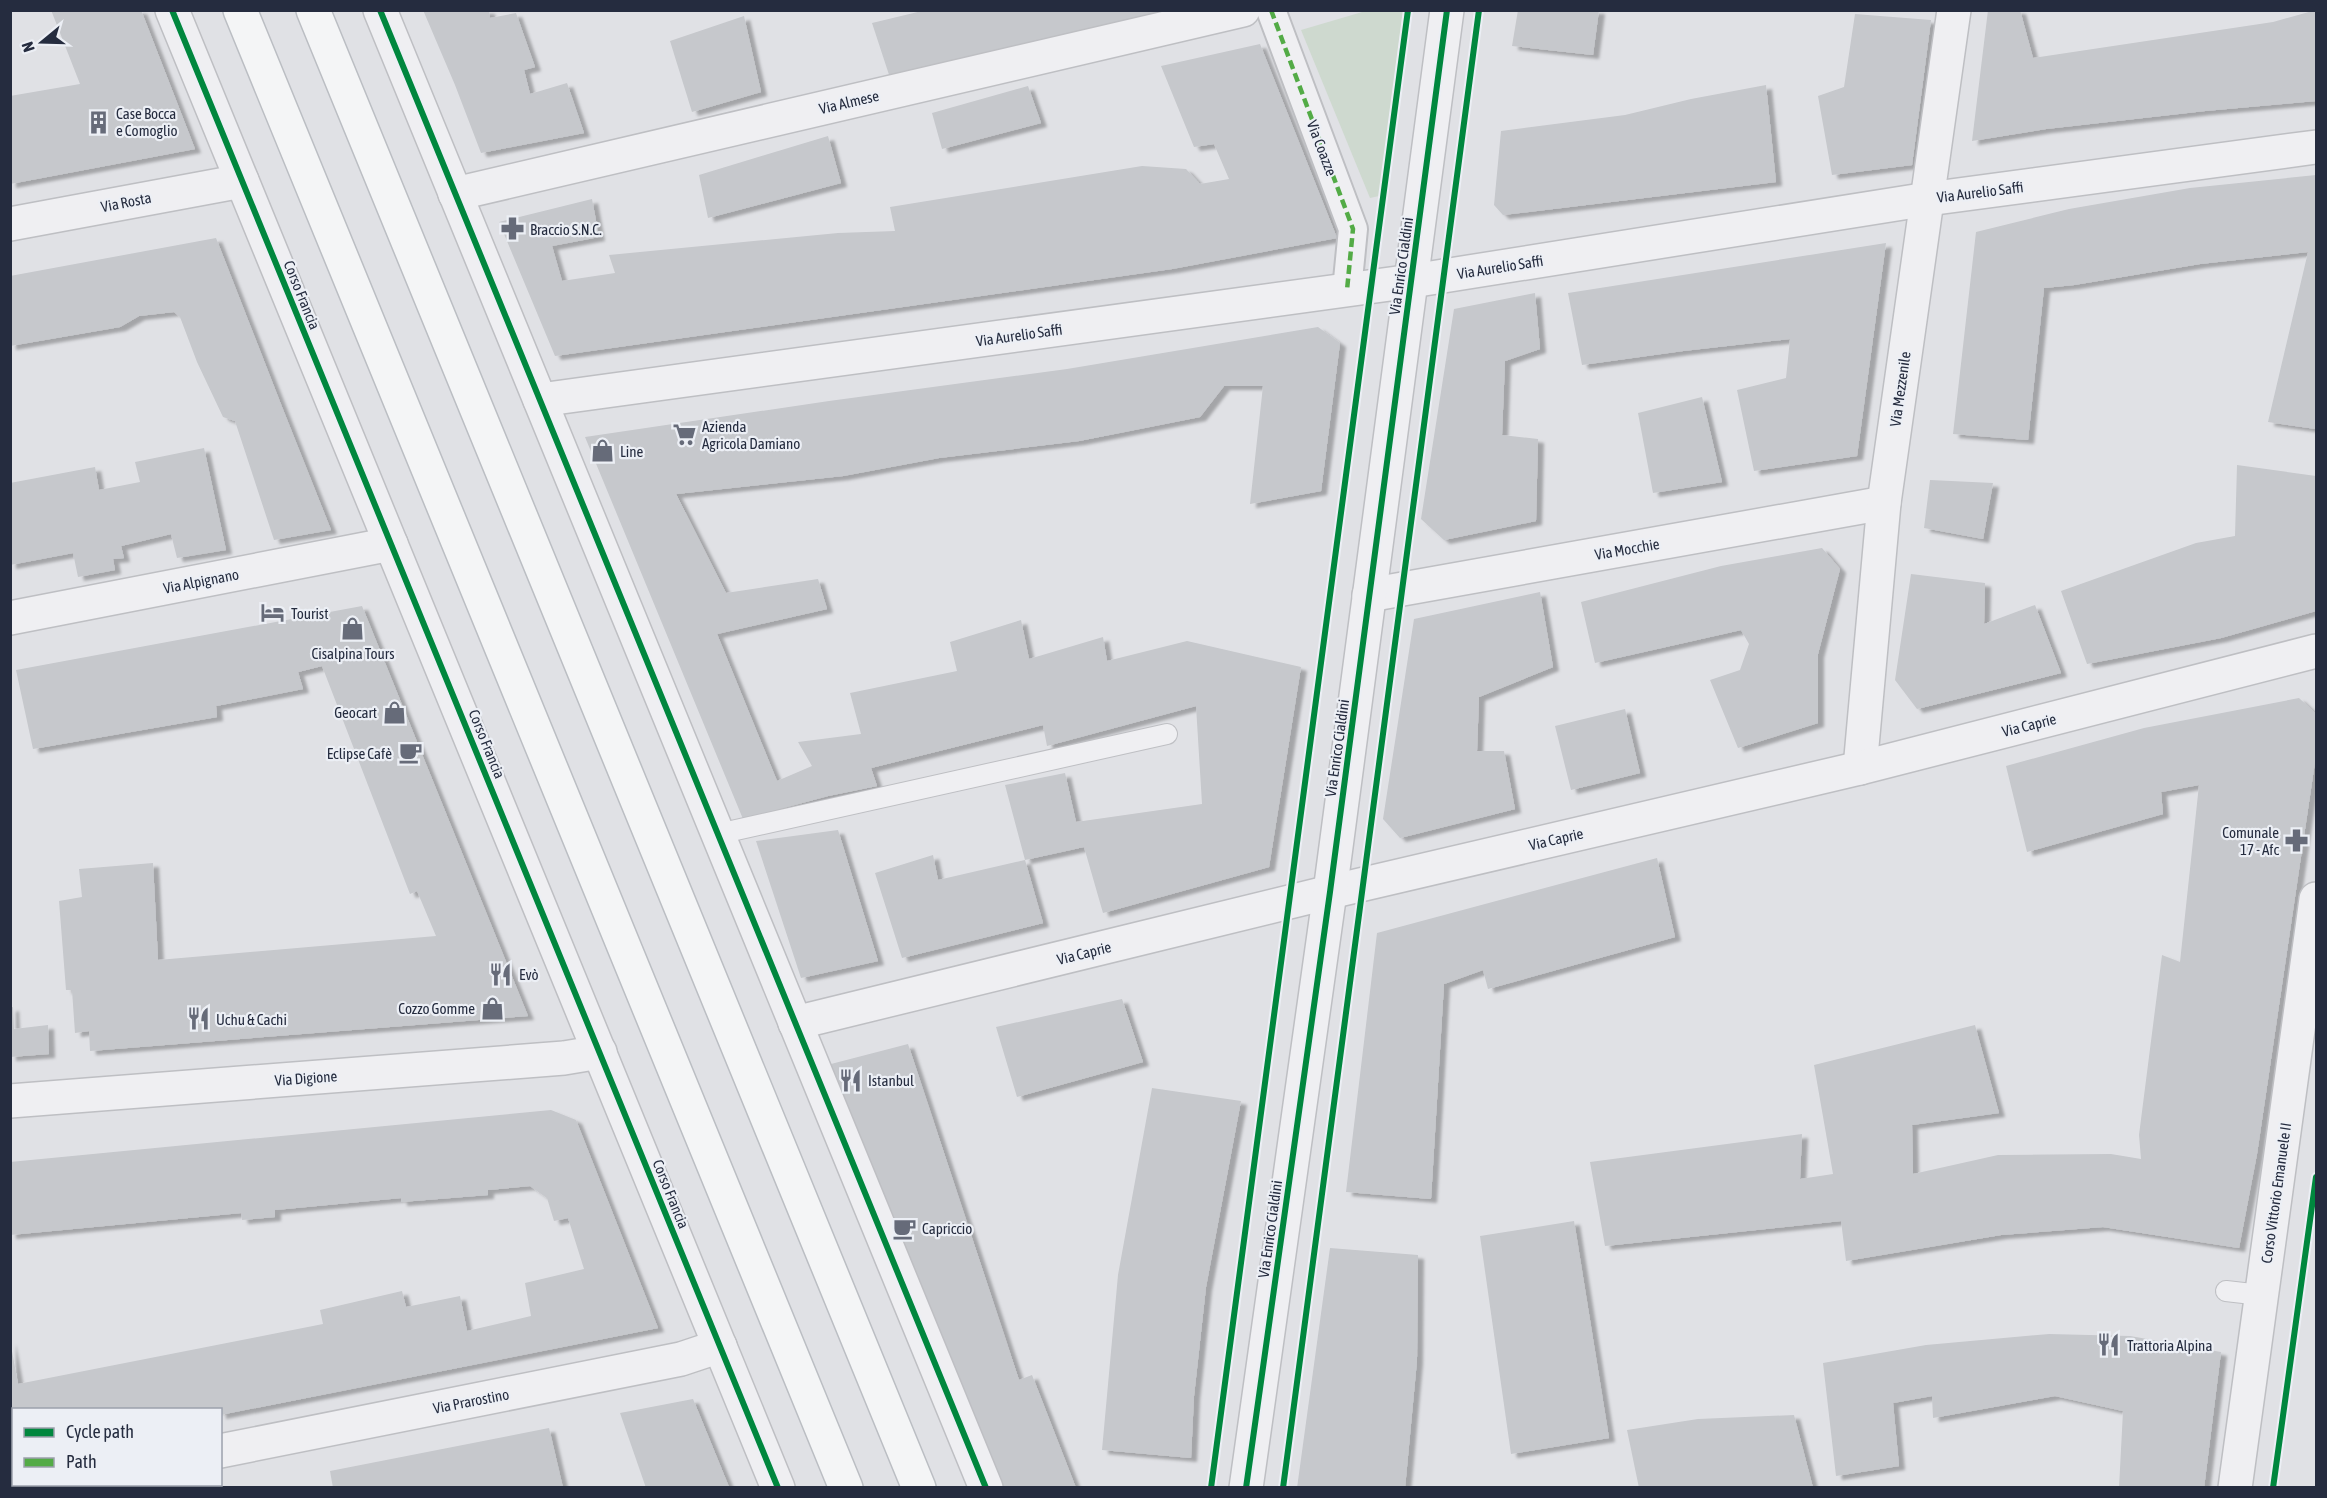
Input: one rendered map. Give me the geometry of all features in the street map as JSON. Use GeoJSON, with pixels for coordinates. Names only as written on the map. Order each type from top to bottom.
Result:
{"type":"FeatureCollection","features":[{"type":"Feature","properties":{"kind":"main road"},"geometry":{"type":"LineString","coordinates":[[240,10],[846,1488]]}},
{"type":"Feature","properties":{"kind":"main road"},"geometry":{"type":"LineString","coordinates":[[313,10],[919,1488]]}},
{"type":"Feature","properties":{"kind":"street","name":"Corso Francia"},"geometry":{"type":"LineString","coordinates":[[172,10],[778,1488]]}},
{"type":"Feature","properties":{"kind":"street"},"geometry":{"type":"LineString","coordinates":[[380,10],[986,1488]]}},
{"type":"Feature","properties":{"kind":"street","name":"Via Almese"},"geometry":{"type":"LineString","coordinates":[[455,194],[1243,10]]}},
{"type":"Feature","properties":{"kind":"street","name":"Via Coazze"},"geometry":{"type":"LineString","coordinates":[[1271,10],[1353,229],[1347,290]]}},
{"type":"Feature","properties":{"kind":"street","name":"Via Enrico Cialdini"},"geometry":{"type":"LineString","coordinates":[[1246,1488],[1330,892],[1447,10]]}},
{"type":"Feature","properties":{"kind":"street","name":"Via Mezzenile"},"geometry":{"type":"LineString","coordinates":[[1860,768],[1884,503],[1954,10]]}},
{"type":"Feature","properties":{"kind":"street","name":"Via Aurelio Saffi"},"geometry":{"type":"LineString","coordinates":[[540,400],[1412,281],[1928,199],[2316,147]]}},
{"type":"Feature","properties":{"kind":"street","name":"Via Rosta"},"geometry":{"type":"LineString","coordinates":[[10,224],[242,181]]}},
{"type":"Feature","properties":{"kind":"street","name":"Via Mocchie"},"geometry":{"type":"LineString","coordinates":[[1370,595],[1884,503]]}},
{"type":"Feature","properties":{"kind":"street","name":"Via Alpignano"},"geometry":{"type":"LineString","coordinates":[[10,618],[392,544]]}},
{"type":"Feature","properties":{"kind":"street","name":"Via Caprie"},"geometry":{"type":"LineString","coordinates":[[795,1023],[1330,892],[1860,768],[2316,651]]}},
{"type":"Feature","properties":{"kind":"street","name":"Corso Vittorio Emanuele II"},"geometry":{"type":"LineString","coordinates":[[2235,1488],[2316,899]]}},
{"type":"Feature","properties":{"kind":"street","name":"Via Digione"},"geometry":{"type":"LineString","coordinates":[[10,1101],[564,1058],[600,1053]]}},
{"type":"Feature","properties":{"kind":"street","name":"Via Prarostino"},"geometry":{"type":"LineString","coordinates":[[222,1451],[681,1359],[720,1346]]}},
{"type":"Feature","properties":{"kind":"lane"},"geometry":{"type":"LineString","coordinates":[[718,834],[1167,734]]}},
{"type":"Feature","properties":{"kind":"lane"},"geometry":{"type":"LineString","coordinates":[[2226,1291],[2262,1295]]}},
{"type":"Feature","properties":{"kind":"shaded area"},"geometry":{"type":"Polygon","coordinates":[[[1369,10],[1403,11],[1379,196],[1370,198],[1301,30],[1369,10]]]}},
{"type":"Feature","properties":{"kind":"building","name":"Case Bocca e Comoglio"},"geometry":{"type":"Polygon","coordinates":[[[51,10],[141,10],[195,149],[10,184],[10,96],[80,84],[51,10]]]}},
{"type":"Feature","properties":{"kind":"building"},"geometry":{"type":"Polygon","coordinates":[[[423,10],[489,10],[490,18],[516,13],[535,67],[524,70],[530,94],[567,83],[584,133],[481,153],[423,10]]]}},
{"type":"Feature","properties":{"kind":"building"},"geometry":{"type":"Polygon","coordinates":[[[926,10],[1173,10],[893,87],[872,23],[926,10]]]}},
{"type":"Feature","properties":{"kind":"building"},"geometry":{"type":"Polygon","coordinates":[[[1518,10],[1599,10],[1593,55],[1512,46],[1518,10]]]}},
{"type":"Feature","properties":{"kind":"building"},"geometry":{"type":"Polygon","coordinates":[[[1988,10],[2020,10],[2033,58],[2273,22],[2316,10],[2316,101],[2046,129],[1972,141],[1988,10]]]}},
{"type":"Feature","properties":{"kind":"building"},"geometry":{"type":"Polygon","coordinates":[[[1855,14],[1931,20],[1912,165],[1832,175],[1818,96],[1844,87],[1855,14]]]}},
{"type":"Feature","properties":{"kind":"building"},"geometry":{"type":"Polygon","coordinates":[[[744,16],[761,92],[692,112],[670,41],[744,16]]]}},
{"type":"Feature","properties":{"kind":"building"},"geometry":{"type":"Polygon","coordinates":[[[1260,44],[1337,238],[1172,269],[555,356],[499,222],[592,199],[599,237],[552,246],[562,281],[615,273],[609,255],[838,233],[895,231],[890,207],[1142,166],[1186,169],[1200,184],[1229,179],[1214,144],[1194,147],[1161,66],[1260,44]]]}},
{"type":"Feature","properties":{"kind":"building"},"geometry":{"type":"Polygon","coordinates":[[[1766,85],[1776,182],[1503,215],[1494,205],[1501,131],[1625,115],[1691,99],[1766,85]]]}},
{"type":"Feature","properties":{"kind":"building"},"geometry":{"type":"Polygon","coordinates":[[[1028,86],[1041,123],[942,149],[932,113],[1028,86]]]}},
{"type":"Feature","properties":{"kind":"building"},"geometry":{"type":"Polygon","coordinates":[[[828,136],[841,183],[708,218],[699,175],[828,136]]]}},
{"type":"Feature","properties":{"kind":"building"},"geometry":{"type":"Polygon","coordinates":[[[2316,175],[2316,429],[2268,422],[2308,252],[2200,264],[2044,288],[2028,440],[1953,434],[1976,232],[2069,209],[2190,188],[2316,175]]]}},
{"type":"Feature","properties":{"kind":"building"},"geometry":{"type":"Polygon","coordinates":[[[216,238],[331,530],[274,540],[235,421],[223,417],[197,362],[180,317],[174,312],[139,316],[120,327],[10,346],[10,276],[216,238]]]}},
{"type":"Feature","properties":{"kind":"building"},"geometry":{"type":"Polygon","coordinates":[[[1886,243],[1857,456],[1754,471],[1737,390],[1786,378],[1790,339],[1582,365],[1568,293],[1886,243]]]}},
{"type":"Feature","properties":{"kind":"building"},"geometry":{"type":"Polygon","coordinates":[[[1535,293],[1540,349],[1505,361],[1502,435],[1538,439],[1536,521],[1444,540],[1421,519],[1454,309],[1535,293]]]}},
{"type":"Feature","properties":{"kind":"building"},"geometry":{"type":"Polygon","coordinates":[[[1318,327],[1340,343],[1321,491],[1250,504],[1263,386],[1224,386],[1200,417],[1079,441],[939,458],[843,476],[676,494],[726,593],[818,579],[827,609],[717,634],[777,781],[812,766],[798,742],[861,734],[850,693],[957,671],[950,642],[1021,620],[1029,659],[1103,637],[1107,661],[1187,641],[1301,667],[1269,867],[1103,913],[1084,847],[1025,860],[1005,785],[1065,773],[1076,822],[1202,804],[1196,706],[1047,746],[1043,725],[871,768],[877,786],[828,796],[743,819],[585,437],[1067,369],[1318,327]]]}},
{"type":"Feature","properties":{"kind":"building"},"geometry":{"type":"Polygon","coordinates":[[[1702,397],[1722,482],[1653,493],[1638,413],[1702,397]]]}},
{"type":"Feature","properties":{"kind":"building"},"geometry":{"type":"Polygon","coordinates":[[[204,448],[226,550],[177,558],[171,534],[121,546],[124,558],[113,559],[115,570],[78,577],[73,553],[10,565],[10,483],[95,467],[99,490],[140,482],[135,462],[204,448]]]}},
{"type":"Feature","properties":{"kind":"building"},"geometry":{"type":"Polygon","coordinates":[[[2237,465],[2316,476],[2316,611],[2221,638],[2087,664],[2061,591],[2196,543],[2235,536],[2237,465]]]}},
{"type":"Feature","properties":{"kind":"building"},"geometry":{"type":"Polygon","coordinates":[[[1930,480],[1993,483],[1983,539],[1924,528],[1930,480]]]}},
{"type":"Feature","properties":{"kind":"building"},"geometry":{"type":"Polygon","coordinates":[[[1822,548],[1840,569],[1818,654],[1818,723],[1738,748],[1710,680],[1740,670],[1749,644],[1741,630],[1595,663],[1581,602],[1721,566],[1822,548]]]}},
{"type":"Feature","properties":{"kind":"building"},"geometry":{"type":"Polygon","coordinates":[[[1911,574],[1985,583],[1984,624],[2035,605],[2061,673],[1917,709],[1895,680],[1911,574]]]}},
{"type":"Feature","properties":{"kind":"building"},"geometry":{"type":"Polygon","coordinates":[[[1540,592],[1553,667],[1479,697],[1477,751],[1504,751],[1515,809],[1400,838],[1383,819],[1414,619],[1540,592]]]}},
{"type":"Feature","properties":{"kind":"building"},"geometry":{"type":"Polygon","coordinates":[[[362,606],[528,1016],[90,1051],[89,1031],[75,1033],[72,990],[66,990],[59,901],[82,897],[79,869],[153,863],[158,960],[436,936],[417,891],[410,894],[322,666],[298,672],[303,689],[216,706],[217,717],[33,749],[16,670],[362,606]]]}},
{"type":"Feature","properties":{"kind":"building"},"geometry":{"type":"Polygon","coordinates":[[[2299,698],[2316,714],[2316,755],[2257,1154],[2239,1248],[2103,1227],[2001,1235],[1846,1261],[1841,1221],[1605,1246],[1590,1162],[1802,1134],[1800,1179],[1833,1174],[1814,1065],[1975,1025],[1999,1113],[1912,1125],[1913,1174],[1998,1155],[2111,1154],[2141,1159],[2139,1135],[2162,955],[2180,962],[2199,785],[2161,792],[2163,814],[2027,852],[2006,766],[2144,728],[2299,698]]]}},
{"type":"Feature","properties":{"kind":"building"},"geometry":{"type":"Polygon","coordinates":[[[1625,709],[1640,773],[1571,790],[1555,726],[1625,709]]]}},
{"type":"Feature","properties":{"kind":"building"},"geometry":{"type":"Polygon","coordinates":[[[838,830],[878,961],[801,978],[756,841],[838,830]]]}},
{"type":"Feature","properties":{"kind":"building"},"geometry":{"type":"Polygon","coordinates":[[[933,855],[938,880],[1025,860],[1043,923],[902,958],[875,873],[933,855]]]}},
{"type":"Feature","properties":{"kind":"building"},"geometry":{"type":"Polygon","coordinates":[[[1657,858],[1675,937],[1488,989],[1483,970],[1444,984],[1431,1199],[1346,1192],[1377,933],[1657,858]]]}},
{"type":"Feature","properties":{"kind":"building"},"geometry":{"type":"Polygon","coordinates":[[[1122,999],[1143,1062],[1017,1097],[996,1027],[1122,999]]]}},
{"type":"Feature","properties":{"kind":"building"},"geometry":{"type":"Polygon","coordinates":[[[13,1007],[14,1029],[48,1025],[49,1054],[10,1057],[10,1008],[13,1007]]]}},
{"type":"Feature","properties":{"kind":"building"},"geometry":{"type":"Polygon","coordinates":[[[908,1044],[1019,1380],[1032,1375],[1076,1488],[1004,1488],[908,1260],[831,1064],[908,1044]]]}},
{"type":"Feature","properties":{"kind":"building"},"geometry":{"type":"Polygon","coordinates":[[[1152,1088],[1241,1101],[1206,1287],[1194,1396],[1191,1458],[1102,1450],[1118,1275],[1152,1088]]]}},
{"type":"Feature","properties":{"kind":"building"},"geometry":{"type":"Polygon","coordinates":[[[551,1110],[576,1120],[658,1328],[222,1415],[222,1408],[12,1408],[12,1456],[10,1456],[10,1340],[18,1384],[323,1324],[320,1310],[402,1291],[406,1307],[460,1296],[467,1331],[531,1316],[525,1283],[584,1269],[568,1218],[554,1221],[547,1198],[530,1186],[488,1190],[488,1195],[401,1202],[401,1198],[275,1210],[275,1217],[242,1220],[241,1213],[10,1235],[10,1162],[551,1110]]]}},
{"type":"Feature","properties":{"kind":"building"},"geometry":{"type":"Polygon","coordinates":[[[1574,1221],[1609,1438],[1511,1454],[1480,1236],[1574,1221]]]}},
{"type":"Feature","properties":{"kind":"building"},"geometry":{"type":"Polygon","coordinates":[[[1330,1248],[1418,1255],[1417,1360],[1405,1488],[1297,1488],[1330,1248]]]}},
{"type":"Feature","properties":{"kind":"building"},"geometry":{"type":"Polygon","coordinates":[[[2049,1334],[2130,1336],[2221,1352],[2204,1488],[2119,1488],[2123,1411],[2055,1396],[1933,1418],[1932,1396],[1893,1403],[1899,1466],[1836,1476],[1823,1363],[1926,1345],[2049,1334]]]}},
{"type":"Feature","properties":{"kind":"building"},"geometry":{"type":"Polygon","coordinates":[[[693,1399],[729,1487],[646,1488],[620,1413],[693,1399]]]}},
{"type":"Feature","properties":{"kind":"building"},"geometry":{"type":"Polygon","coordinates":[[[1794,1415],[1813,1488],[1639,1488],[1627,1430],[1698,1419],[1794,1415]]]}},
{"type":"Feature","properties":{"kind":"building"},"geometry":{"type":"Polygon","coordinates":[[[549,1428],[563,1488],[333,1488],[330,1471],[549,1428]]]}},
{"type":"Feature","properties":{"kind":"marked path"},"geometry":{"type":"LineString","coordinates":[[1271,10],[1353,229],[1347,290]]}},
{"type":"Feature","properties":{"kind":"cycle path"},"geometry":{"type":"LineString","coordinates":[[172,10],[778,1488]]}},
{"type":"Feature","properties":{"kind":"cycle path"},"geometry":{"type":"LineString","coordinates":[[380,10],[986,1488]]}},
{"type":"Feature","properties":{"kind":"cycle path"},"geometry":{"type":"LineString","coordinates":[[1211,1488],[1408,10]]}},
{"type":"Feature","properties":{"kind":"cycle path"},"geometry":{"type":"LineString","coordinates":[[1246,1488],[1330,892],[1447,10]]}},
{"type":"Feature","properties":{"kind":"cycle path"},"geometry":{"type":"LineString","coordinates":[[1283,1488],[1479,10]]}},
{"type":"Feature","properties":{"kind":"cycle path"},"geometry":{"type":"LineString","coordinates":[[2273,1488],[2316,1177]]}},
{"type":"Feature","properties":{"kind":"place","name":"Case Bocca e Comoglio"},"geometry":{"type":"Point","coordinates":[98,122]}},
{"type":"Feature","properties":{"kind":"place","name":"Braccio S.N.C."},"geometry":{"type":"Point","coordinates":[512,229]}},
{"type":"Feature","properties":{"kind":"place","name":"Azienda Agricola Damiano"},"geometry":{"type":"Point","coordinates":[684,435]}},
{"type":"Feature","properties":{"kind":"place","name":"Line"},"geometry":{"type":"Point","coordinates":[602,451]}},
{"type":"Feature","properties":{"kind":"place","name":"Tourist"},"geometry":{"type":"Point","coordinates":[273,613]}},
{"type":"Feature","properties":{"kind":"place","name":"Cisalpina Tours"},"geometry":{"type":"Point","coordinates":[353,629]}},
{"type":"Feature","properties":{"kind":"place","name":"Geocart"},"geometry":{"type":"Point","coordinates":[395,712]}},
{"type":"Feature","properties":{"kind":"place","name":"Eclipse Cafè"},"geometry":{"type":"Point","coordinates":[410,753]}},
{"type":"Feature","properties":{"kind":"place","name":"Comunale 17 - Afc"},"geometry":{"type":"Point","coordinates":[2297,841]}},
{"type":"Feature","properties":{"kind":"place","name":"Evò"},"geometry":{"type":"Point","coordinates":[501,974]}},
{"type":"Feature","properties":{"kind":"place","name":"Cozzo Gomme"},"geometry":{"type":"Point","coordinates":[493,1008]}},
{"type":"Feature","properties":{"kind":"place","name":"Uchu & Cachi"},"geometry":{"type":"Point","coordinates":[198,1019]}},
{"type":"Feature","properties":{"kind":"place","name":"Istanbul"},"geometry":{"type":"Point","coordinates":[850,1080]}},
{"type":"Feature","properties":{"kind":"place","name":"Capriccio"},"geometry":{"type":"Point","coordinates":[904,1228]}},
{"type":"Feature","properties":{"kind":"place","name":"Trattoria Alpina"},"geometry":{"type":"Point","coordinates":[2109,1345]}}]}
